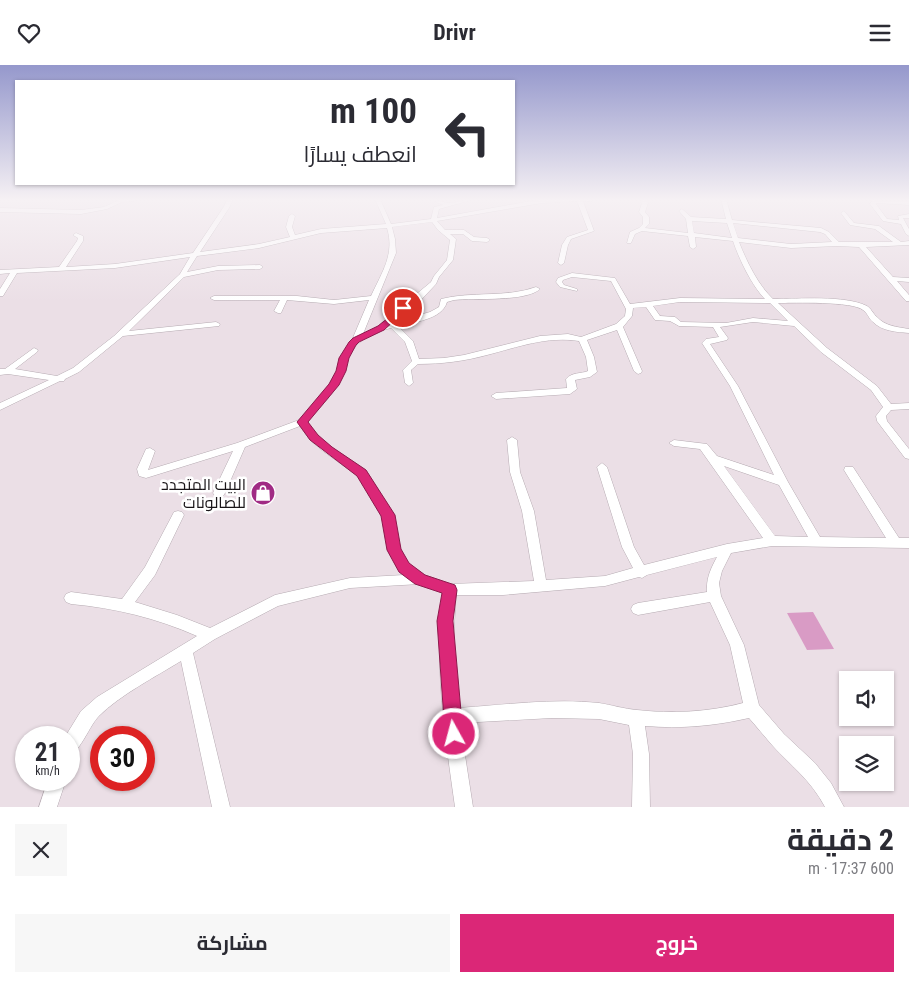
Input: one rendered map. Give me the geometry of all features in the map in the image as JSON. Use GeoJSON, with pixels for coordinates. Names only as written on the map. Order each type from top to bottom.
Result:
{"type":"FeatureCollection","features":[{"type":"Feature","properties":{"kind":"street"},"geometry":{"type":"LineString","coordinates":[[0,407],[61,379],[76,370],[121,334],[182,275],[209,234]]}},
{"type":"Feature","properties":{"kind":"street"},"geometry":{"type":"LineString","coordinates":[[0,271],[60,270],[115,266],[197,253],[259,246],[309,234]]}},
{"type":"Feature","properties":{"kind":"street"},"geometry":{"type":"LineString","coordinates":[[150,451],[142,469],[143,473],[146,474],[242,445],[302,422],[334,385],[341,371],[344,358],[356,340],[393,253],[394,244],[392,234]]}},
{"type":"Feature","properties":{"kind":"street"},"geometry":{"type":"LineString","coordinates":[[381,328],[403,308],[418,299],[434,283],[438,274],[448,265],[453,239],[447,234]]}},
{"type":"Feature","properties":{"kind":"street"},"geometry":{"type":"LineString","coordinates":[[466,234],[472,239],[487,240]]}},
{"type":"Feature","properties":{"kind":"street"},"geometry":{"type":"LineString","coordinates":[[561,263],[569,237],[581,234]]}},
{"type":"Feature","properties":{"kind":"street"},"geometry":{"type":"LineString","coordinates":[[629,242],[632,234]]}},
{"type":"Feature","properties":{"kind":"street"},"geometry":{"type":"LineString","coordinates":[[687,234],[807,247],[812,246],[813,243],[862,245],[909,243]]}},
{"type":"Feature","properties":{"kind":"street"},"geometry":{"type":"LineString","coordinates":[[691,234],[693,247]]}},
{"type":"Feature","properties":{"kind":"street"},"geometry":{"type":"LineString","coordinates":[[734,234],[762,292],[824,350],[874,388],[888,407]]}},
{"type":"Feature","properties":{"kind":"street"},"geometry":{"type":"LineString","coordinates":[[828,234],[837,244]]}},
{"type":"Feature","properties":{"kind":"street"},"geometry":{"type":"LineString","coordinates":[[886,234],[899,243]]}},
{"type":"Feature","properties":{"kind":"street"},"geometry":{"type":"LineString","coordinates":[[60,270],[80,241],[81,237],[76,235]]}},
{"type":"Feature","properties":{"kind":"street"},"geometry":{"type":"LineString","coordinates":[[862,245],[909,299]]}},
{"type":"Feature","properties":{"kind":"street"},"geometry":{"type":"LineString","coordinates":[[182,275],[218,268],[260,267]]}},
{"type":"Feature","properties":{"kind":"street"},"geometry":{"type":"LineString","coordinates":[[0,294],[15,271]]}},
{"type":"Feature","properties":{"kind":"street"},"geometry":{"type":"LineString","coordinates":[[409,383],[407,370],[416,361],[472,356],[494,349],[553,337],[582,339],[619,326],[630,315],[630,309],[614,280],[611,278],[572,275],[560,279],[559,282],[562,286],[575,289]]}},
{"type":"Feature","properties":{"kind":"street"},"geometry":{"type":"LineString","coordinates":[[892,279],[909,280]]}},
{"type":"Feature","properties":{"kind":"street"},"geometry":{"type":"LineString","coordinates":[[356,340],[381,328],[433,314],[442,308],[444,301],[459,296],[520,295],[533,293],[536,289]]}},
{"type":"Feature","properties":{"kind":"street"},"geometry":{"type":"LineString","coordinates":[[214,298],[285,298],[334,302],[372,299]]}},
{"type":"Feature","properties":{"kind":"street"},"geometry":{"type":"LineString","coordinates":[[278,311],[285,298]]}},
{"type":"Feature","properties":{"kind":"street"},"geometry":{"type":"LineString","coordinates":[[628,307],[680,300],[822,301],[858,305],[866,308],[871,317],[882,326],[909,331]]}},
{"type":"Feature","properties":{"kind":"street"},"geometry":{"type":"LineString","coordinates":[[648,304],[661,319],[672,319],[679,324],[715,325],[753,319],[797,324]]}},
{"type":"Feature","properties":{"kind":"street"},"geometry":{"type":"LineString","coordinates":[[121,334],[216,324]]}},
{"type":"Feature","properties":{"kind":"street"},"geometry":{"type":"LineString","coordinates":[[393,325],[409,341],[416,361]]}},
{"type":"Feature","properties":{"kind":"street"},"geometry":{"type":"LineString","coordinates":[[715,325],[724,338],[706,343],[734,386],[782,482],[817,542]]}},
{"type":"Feature","properties":{"kind":"street"},"geometry":{"type":"LineString","coordinates":[[619,326],[638,371]]}},
{"type":"Feature","properties":{"kind":"street"},"geometry":{"type":"LineString","coordinates":[[496,396],[570,391],[572,389],[570,379],[572,377],[588,375],[593,372],[590,357],[582,339]]}},
{"type":"Feature","properties":{"kind":"street"},"geometry":{"type":"LineString","coordinates":[[4,372],[34,350]]}},
{"type":"Feature","properties":{"kind":"street"},"geometry":{"type":"LineString","coordinates":[[4,372],[61,379]]}},
{"type":"Feature","properties":{"kind":"street"},"geometry":{"type":"LineString","coordinates":[[909,406],[888,407],[881,416],[882,421],[909,456]]}},
{"type":"Feature","properties":{"kind":"street"},"geometry":{"type":"LineString","coordinates":[[302,422],[314,438],[362,473],[388,515],[394,550],[404,568],[420,579],[450,590],[605,581],[642,573],[727,549],[772,541],[909,543]]}},
{"type":"Feature","properties":{"kind":"street"},"geometry":{"type":"LineString","coordinates":[[512,440],[515,472],[528,511],[541,586]]}},
{"type":"Feature","properties":{"kind":"street"},"geometry":{"type":"LineString","coordinates":[[674,443],[703,446],[772,541]]}},
{"type":"Feature","properties":{"kind":"street"},"geometry":{"type":"LineString","coordinates":[[220,493],[242,445]]}},
{"type":"Feature","properties":{"kind":"street"},"geometry":{"type":"LineString","coordinates":[[713,458],[782,482]]}},
{"type":"Feature","properties":{"kind":"street"},"geometry":{"type":"LineString","coordinates":[[602,467],[628,547],[642,573]]}},
{"type":"Feature","properties":{"kind":"street"},"geometry":{"type":"LineString","coordinates":[[849,470],[896,543]]}},
{"type":"Feature","properties":{"kind":"street"},"geometry":{"type":"LineString","coordinates":[[125,606],[150,571],[178,515]]}},
{"type":"Feature","properties":{"kind":"street"},"geometry":{"type":"LineString","coordinates":[[727,549],[716,571],[713,583],[714,595],[738,645],[752,709],[808,769],[825,789],[836,807]]}},
{"type":"Feature","properties":{"kind":"street"},"geometry":{"type":"LineString","coordinates":[[80,728],[86,717],[102,703],[186,652],[210,635],[275,601],[350,583],[420,579]]}},
{"type":"Feature","properties":{"kind":"street"},"geometry":{"type":"LineString","coordinates":[[450,590],[445,621],[452,716],[464,807]]}},
{"type":"Feature","properties":{"kind":"street"},"geometry":{"type":"LineString","coordinates":[[638,609],[679,603],[714,595]]}},
{"type":"Feature","properties":{"kind":"street"},"geometry":{"type":"LineString","coordinates":[[71,599],[93,600],[125,606],[184,623],[210,635]]}},
{"type":"Feature","properties":{"kind":"street"},"geometry":{"type":"LineString","coordinates":[[186,652],[221,807]]}},
{"type":"Feature","properties":{"kind":"street"},"geometry":{"type":"LineString","coordinates":[[452,716],[552,710],[599,711],[636,718],[679,721],[711,719],[752,709]]}},
{"type":"Feature","properties":{"kind":"street"},"geometry":{"type":"LineString","coordinates":[[636,718],[641,754],[641,807]]}},
{"type":"Feature","properties":{"kind":"street"},"geometry":{"type":"LineString","coordinates":[[48,807],[53,791]]}},
{"type":"Feature","properties":{"kind":"shaded area"},"geometry":{"type":"Polygon","coordinates":[[[813,612],[834,649],[807,650],[787,613],[813,612]]]}},
{"type":"Feature","properties":{"kind":"place","name":"البيت المتجدد للصالونات"},"geometry":{"type":"Point","coordinates":[263,493]}},
{"type":"Feature","properties":{"kind":"route"},"geometry":{"type":"LineString","coordinates":[[403,308],[381,328],[356,340],[352,344],[344,358],[341,371],[334,385],[302,422],[314,438],[362,473],[376,493],[388,515],[392,529],[394,550],[404,568],[420,579],[450,590],[445,621],[454,734]]}}]}
